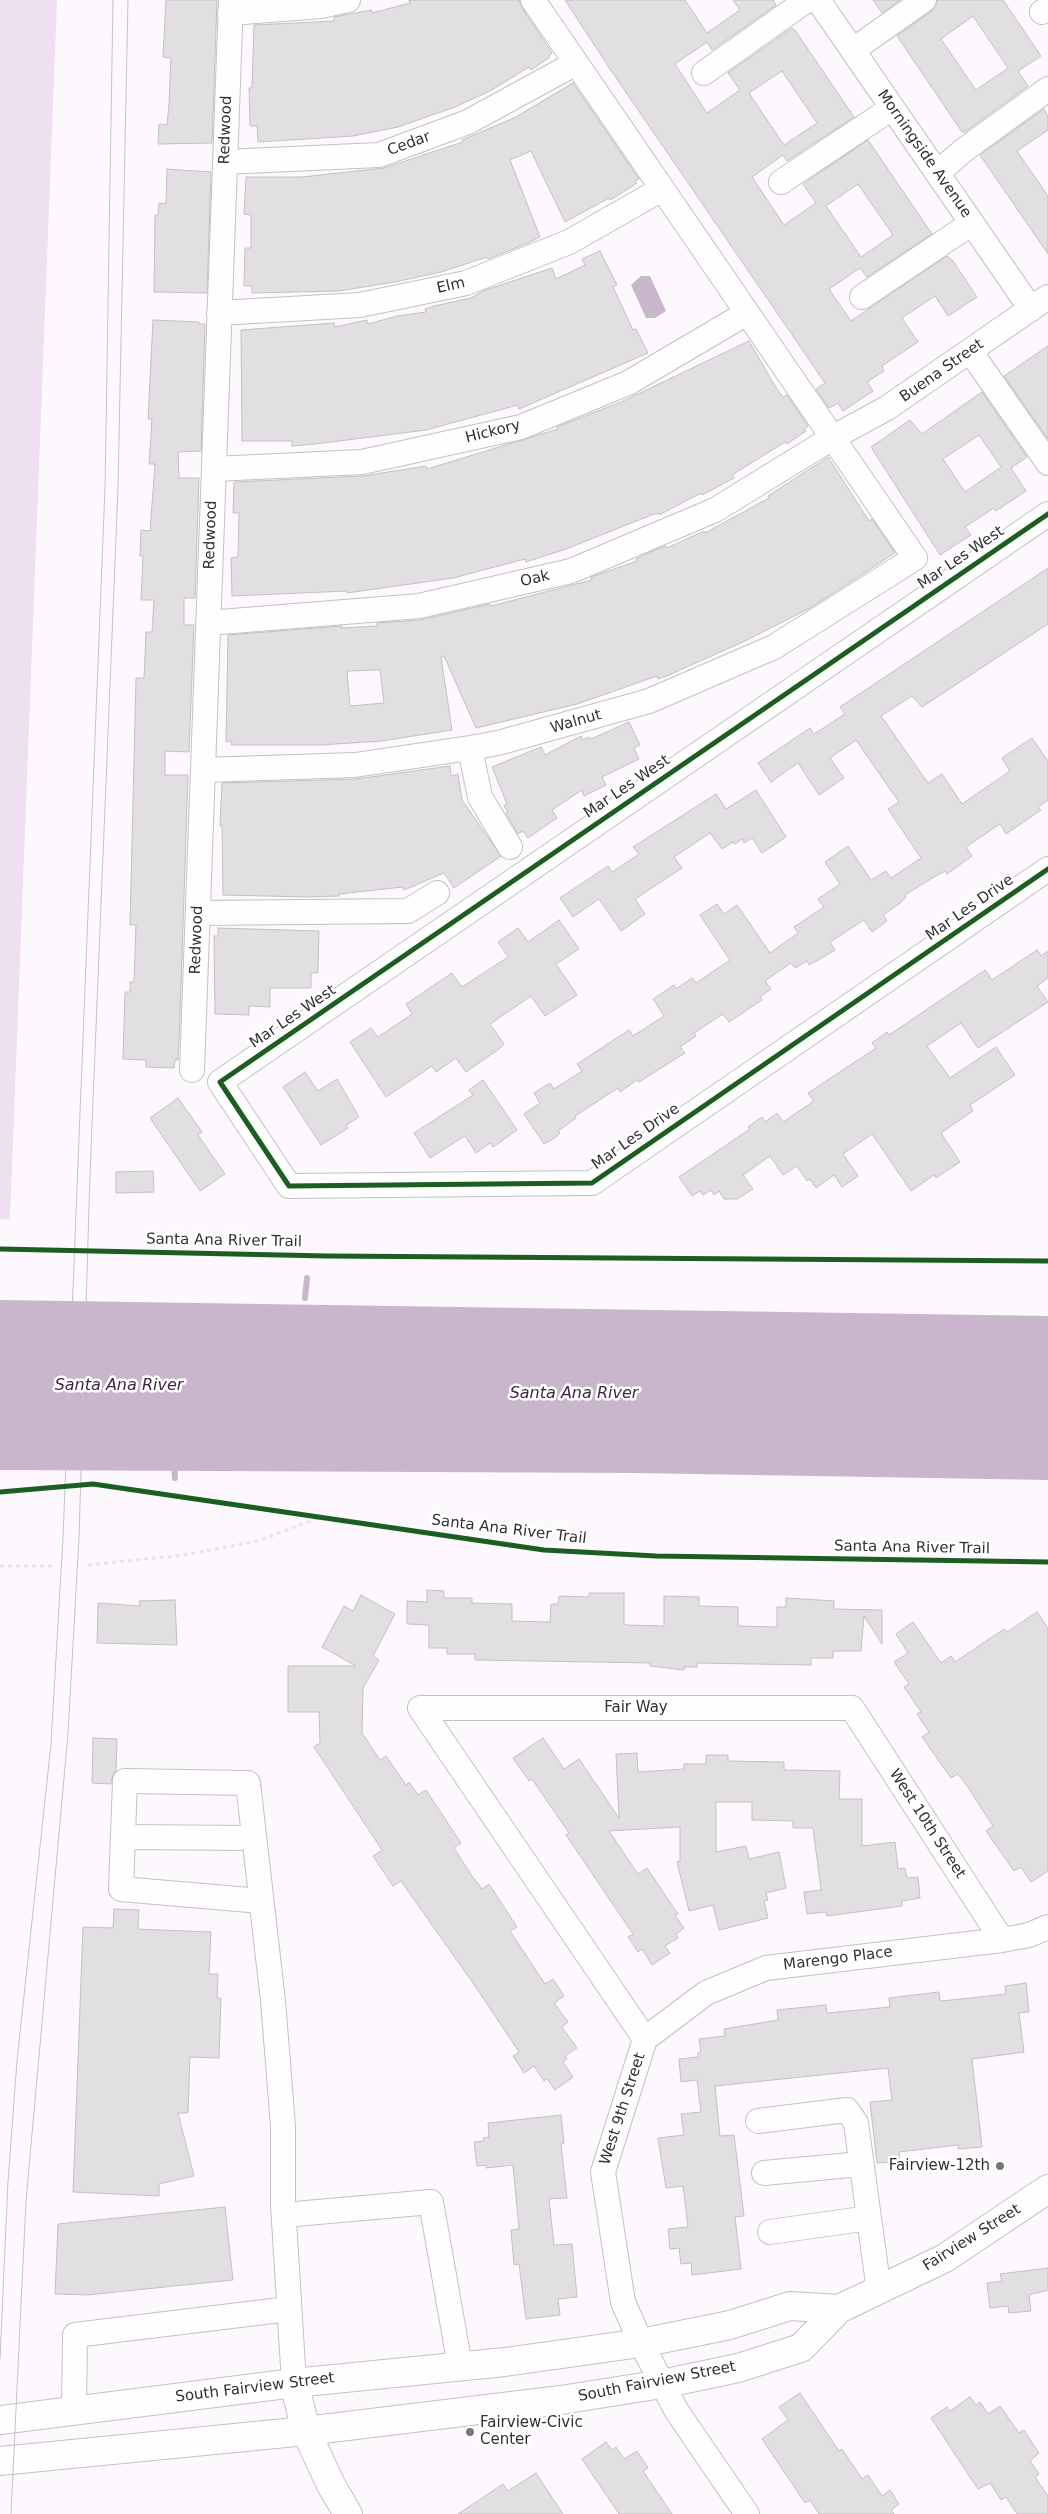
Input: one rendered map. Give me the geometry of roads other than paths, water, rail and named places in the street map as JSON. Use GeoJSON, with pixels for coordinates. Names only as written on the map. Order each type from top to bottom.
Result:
{"type":"FeatureCollection","features":[{"type":"Feature","properties":{"kind":"main road","name":"Fairview Street"},"geometry":{"type":"LineString","coordinates":[[839,2309],[944,2258],[1048,2189]]}},
{"type":"Feature","properties":{"kind":"main road","name":"South Fairview Street"},"geometry":{"type":"LineString","coordinates":[[0,2420],[294,2383],[460,2366],[641,2343],[721,2327],[790,2306],[839,2309]]}},
{"type":"Feature","properties":{"kind":"main road","name":"South Fairview Street"},"geometry":{"type":"LineString","coordinates":[[0,2461],[306,2431],[561,2400],[662,2384],[738,2368],[802,2348],[839,2309]]}},
{"type":"Feature","properties":{"kind":"main road"},"geometry":{"type":"LineString","coordinates":[[294,2383],[306,2431],[331,2485],[348,2514]]}},
{"type":"Feature","properties":{"kind":"street"},"geometry":{"type":"LineString","coordinates":[[231,7],[321,6],[348,0]]}},
{"type":"Feature","properties":{"kind":"street"},"geometry":{"type":"LineString","coordinates":[[533,0],[832,438]]}},
{"type":"Feature","properties":{"kind":"street"},"geometry":{"type":"LineString","coordinates":[[704,73],[807,0]]}},
{"type":"Feature","properties":{"kind":"street","name":"Morningside Avenue"},"geometry":{"type":"LineString","coordinates":[[818,0],[972,223],[1039,303]]}},
{"type":"Feature","properties":{"kind":"street"},"geometry":{"type":"LineString","coordinates":[[852,50],[924,0]]}},
{"type":"Feature","properties":{"kind":"street","name":"Redwood"},"geometry":{"type":"LineString","coordinates":[[192,1070],[231,7]]}},
{"type":"Feature","properties":{"kind":"street","name":"Cedar"},"geometry":{"type":"LineString","coordinates":[[225,162],[379,155],[468,122],[576,63]]}},
{"type":"Feature","properties":{"kind":"street"},"geometry":{"type":"LineString","coordinates":[[937,173],[964,150],[1048,89]]}},
{"type":"Feature","properties":{"kind":"street"},"geometry":{"type":"LineString","coordinates":[[781,182],[892,108]]}},
{"type":"Feature","properties":{"kind":"street","name":"Elm"},"geometry":{"type":"LineString","coordinates":[[220,313],[360,305],[466,283],[569,242],[662,189]]}},
{"type":"Feature","properties":{"kind":"street"},"geometry":{"type":"LineString","coordinates":[[862,297],[972,223]]}},
{"type":"Feature","properties":{"kind":"street","name":"Buena Street"},"geometry":{"type":"LineString","coordinates":[[832,438],[888,408],[1039,303]]}},
{"type":"Feature","properties":{"kind":"street","name":"Hickory"},"geometry":{"type":"LineString","coordinates":[[214,469],[362,462],[521,427],[628,383],[747,313]]}},
{"type":"Feature","properties":{"kind":"street"},"geometry":{"type":"LineString","coordinates":[[970,351],[1048,463]]}},
{"type":"Feature","properties":{"kind":"street","name":"Walnut"},"geometry":{"type":"LineString","coordinates":[[203,770],[355,765],[498,743],[649,701],[774,647],[915,558],[832,438]]}},
{"type":"Feature","properties":{"kind":"street","name":"Oak"},"geometry":{"type":"LineString","coordinates":[[208,623],[419,606],[570,571],[715,510],[832,438]]}},
{"type":"Feature","properties":{"kind":"street","name":"Mar Les West"},"geometry":{"type":"LineString","coordinates":[[220,1082],[1048,514]]}},
{"type":"Feature","properties":{"kind":"street"},"geometry":{"type":"LineString","coordinates":[[470,748],[480,797],[510,847]]}},
{"type":"Feature","properties":{"kind":"street","name":"Mar Les Drive"},"geometry":{"type":"LineString","coordinates":[[220,1082],[289,1186],[592,1183],[1048,869]]}},
{"type":"Feature","properties":{"kind":"street"},"geometry":{"type":"LineString","coordinates":[[198,914],[408,911],[437,893]]}},
{"type":"Feature","properties":{"kind":"street","name":"Fair Way"},"geometry":{"type":"LineString","coordinates":[[420,1708],[852,1708]]}},
{"type":"Feature","properties":{"kind":"street","name":"West 9th Street"},"geometry":{"type":"LineString","coordinates":[[420,1708],[645,2039],[603,2172],[623,2302],[641,2343],[676,2410],[747,2514]]}},
{"type":"Feature","properties":{"kind":"street","name":"West 10th Street"},"geometry":{"type":"LineString","coordinates":[[852,1708],[1002,1940]]}},
{"type":"Feature","properties":{"kind":"street"},"geometry":{"type":"LineString","coordinates":[[261,1901],[120,1889],[125,1781],[248,1782],[261,1901],[283,2126],[284,2215],[294,2383]]}},
{"type":"Feature","properties":{"kind":"street"},"geometry":{"type":"LineString","coordinates":[[123,1837],[254,1838]]}},
{"type":"Feature","properties":{"kind":"street","name":"Marengo Place"},"geometry":{"type":"LineString","coordinates":[[645,2039],[706,1993],[766,1968],[1002,1940],[1029,1935],[1048,1927]]}},
{"type":"Feature","properties":{"kind":"street"},"geometry":{"type":"LineString","coordinates":[[758,2121],[847,2110],[856,2123],[879,2291]]}},
{"type":"Feature","properties":{"kind":"street"},"geometry":{"type":"LineString","coordinates":[[764,2173],[861,2164]]}},
{"type":"Feature","properties":{"kind":"street"},"geometry":{"type":"LineString","coordinates":[[284,2215],[431,2202],[460,2366]]}},
{"type":"Feature","properties":{"kind":"street"},"geometry":{"type":"LineString","coordinates":[[770,2232],[869,2218]]}},
{"type":"Feature","properties":{"kind":"street"},"geometry":{"type":"LineString","coordinates":[[74,2411],[75,2335],[290,2309]]}},
{"type":"Feature","properties":{"kind":"water"},"geometry":{"type":"Polygon","coordinates":[[[641,276],[650,276],[666,311],[655,318],[646,318],[631,285],[641,276]]]}},
{"type":"Feature","properties":{"kind":"water","name":"Santa Ana River"},"geometry":{"type":"Polygon","coordinates":[[[0,1300],[1048,1316],[1048,1480],[636,1473],[0,1470],[0,1300]]]}},
{"type":"Feature","properties":{"kind":"waterway"},"geometry":{"type":"LineString","coordinates":[[305,1298],[307,1278]]}},
{"type":"Feature","properties":{"kind":"waterway"},"geometry":{"type":"LineString","coordinates":[[174,1462],[175,1478]]}},
{"type":"Feature","properties":{"kind":"tram line"},"geometry":{"type":"LineString","coordinates":[[0,2359],[8,2181],[17,2061],[51,1744],[63,1538],[105,488],[113,0]]}},
{"type":"Feature","properties":{"kind":"tram line"},"geometry":{"type":"LineString","coordinates":[[11,2514],[26,2201],[68,1733],[79,1538],[90,1174],[118,488],[128,0]]}},
{"type":"Feature","properties":{"kind":"place","name":"Fairview-12th"},"geometry":{"type":"Point","coordinates":[1000,2166]}},
{"type":"Feature","properties":{"kind":"place","name":"Fairview-Civic Center"},"geometry":{"type":"Point","coordinates":[470,2432]}}]}
